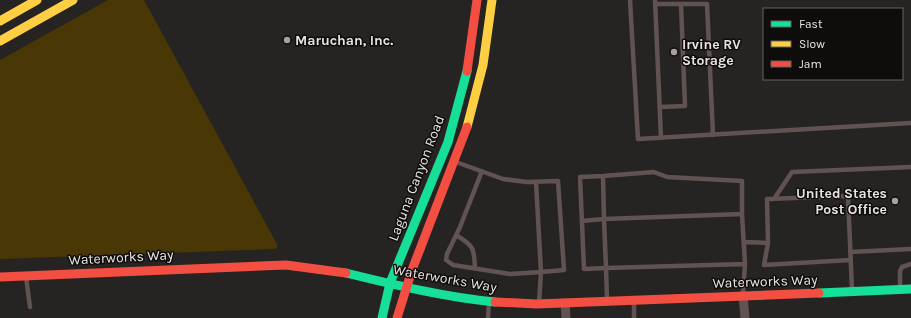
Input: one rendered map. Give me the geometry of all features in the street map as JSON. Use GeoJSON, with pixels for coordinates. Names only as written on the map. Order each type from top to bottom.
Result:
{"type":"FeatureCollection","features":[{"type":"Feature","properties":{"kind":"street"},"geometry":{"type":"LineString","coordinates":[[0,21],[37,0]]}},
{"type":"Feature","properties":{"kind":"street"},"geometry":{"type":"LineString","coordinates":[[0,41],[73,0]]}},
{"type":"Feature","properties":{"kind":"street","name":"Laguna Canyon Road"},"geometry":{"type":"LineString","coordinates":[[382,318],[390,283],[448,142],[469,62],[477,0]]}},
{"type":"Feature","properties":{"kind":"street"},"geometry":{"type":"LineString","coordinates":[[397,318],[407,287],[468,126],[479,81],[492,0]]}},
{"type":"Feature","properties":{"kind":"street","name":"Waterworks Way"},"geometry":{"type":"LineString","coordinates":[[0,277],[286,265],[346,273],[465,299],[489,302],[539,304],[911,289]]}},
{"type":"Feature","properties":{"kind":"street"},"geometry":{"type":"LineString","coordinates":[[743,295],[745,318]]}},
{"type":"Feature","properties":{"kind":"street"},"geometry":{"type":"LineString","coordinates":[[565,303],[566,318]]}},
{"type":"Feature","properties":{"kind":"lane"},"geometry":{"type":"LineString","coordinates":[[630,0],[638,139],[911,123]]}},
{"type":"Feature","properties":{"kind":"lane"},"geometry":{"type":"LineString","coordinates":[[661,138],[656,2],[707,4],[713,135]]}},
{"type":"Feature","properties":{"kind":"lane"},"geometry":{"type":"LineString","coordinates":[[660,107],[685,106],[682,4]]}},
{"type":"Feature","properties":{"kind":"lane"},"geometry":{"type":"LineString","coordinates":[[455,161],[482,171],[503,179],[536,182],[558,181],[564,270],[510,274],[452,265],[447,262],[447,254],[482,171]]}},
{"type":"Feature","properties":{"kind":"lane"},"geometry":{"type":"LineString","coordinates":[[774,199],[792,172],[911,167]]}},
{"type":"Feature","properties":{"kind":"lane"},"geometry":{"type":"LineString","coordinates":[[743,295],[745,264],[742,181],[667,177],[654,172],[580,177],[584,269],[745,264]]}},
{"type":"Feature","properties":{"kind":"lane"},"geometry":{"type":"LineString","coordinates":[[603,176],[607,301]]}},
{"type":"Feature","properties":{"kind":"lane"},"geometry":{"type":"LineString","coordinates":[[536,182],[542,272],[539,304]]}},
{"type":"Feature","properties":{"kind":"lane"},"geometry":{"type":"LineString","coordinates":[[850,260],[764,265],[768,243],[767,199],[848,196],[852,292]]}},
{"type":"Feature","properties":{"kind":"lane"},"geometry":{"type":"LineString","coordinates":[[582,221],[742,214]]}},
{"type":"Feature","properties":{"kind":"lane"},"geometry":{"type":"LineString","coordinates":[[456,235],[471,244],[474,251],[475,268]]}},
{"type":"Feature","properties":{"kind":"lane"},"geometry":{"type":"LineString","coordinates":[[744,242],[768,243]]}},
{"type":"Feature","properties":{"kind":"lane"},"geometry":{"type":"LineString","coordinates":[[850,252],[911,249]]}},
{"type":"Feature","properties":{"kind":"lane"},"geometry":{"type":"LineString","coordinates":[[900,290],[900,271],[902,267],[911,264]]}},
{"type":"Feature","properties":{"kind":"lane"},"geometry":{"type":"LineString","coordinates":[[26,276],[30,307]]}},
{"type":"Feature","properties":{"kind":"lane"},"geometry":{"type":"LineString","coordinates":[[634,300],[634,318]]}},
{"type":"Feature","properties":{"kind":"lane"},"geometry":{"type":"LineString","coordinates":[[488,318],[489,302]]}},
{"type":"Feature","properties":{"kind":"shaded area"},"geometry":{"type":"Polygon","coordinates":[[[108,0],[144,0],[278,246],[275,249],[0,259],[0,60],[108,0]]]}},
{"type":"Feature","properties":{"kind":"traffic: fast"},"geometry":{"type":"LineString","coordinates":[[382,318],[390,283],[448,142],[467,71]]}},
{"type":"Feature","properties":{"kind":"traffic: fast"},"geometry":{"type":"LineString","coordinates":[[346,273],[438,294],[495,302]]}},
{"type":"Feature","properties":{"kind":"traffic: fast"},"geometry":{"type":"LineString","coordinates":[[819,293],[911,289]]}},
{"type":"Feature","properties":{"kind":"traffic: slow"},"geometry":{"type":"LineString","coordinates":[[0,21],[37,0]]}},
{"type":"Feature","properties":{"kind":"traffic: slow"},"geometry":{"type":"LineString","coordinates":[[0,41],[73,0]]}},
{"type":"Feature","properties":{"kind":"traffic: slow"},"geometry":{"type":"LineString","coordinates":[[467,127],[483,65],[492,0]]}},
{"type":"Feature","properties":{"kind":"traffic: jam"},"geometry":{"type":"LineString","coordinates":[[467,71],[477,0]]}},
{"type":"Feature","properties":{"kind":"traffic: jam"},"geometry":{"type":"LineString","coordinates":[[397,318],[412,270],[467,127]]}},
{"type":"Feature","properties":{"kind":"traffic: jam"},"geometry":{"type":"LineString","coordinates":[[0,277],[286,265],[346,273]]}},
{"type":"Feature","properties":{"kind":"traffic: jam"},"geometry":{"type":"LineString","coordinates":[[495,302],[537,304],[819,293]]}},
{"type":"Feature","properties":{"kind":"place","name":"Maruchan, Inc."},"geometry":{"type":"Point","coordinates":[287,40]}},
{"type":"Feature","properties":{"kind":"place","name":"Irvine RV Storage"},"geometry":{"type":"Point","coordinates":[674,52]}},
{"type":"Feature","properties":{"kind":"place","name":"United States Post Office"},"geometry":{"type":"Point","coordinates":[895,201]}}]}
